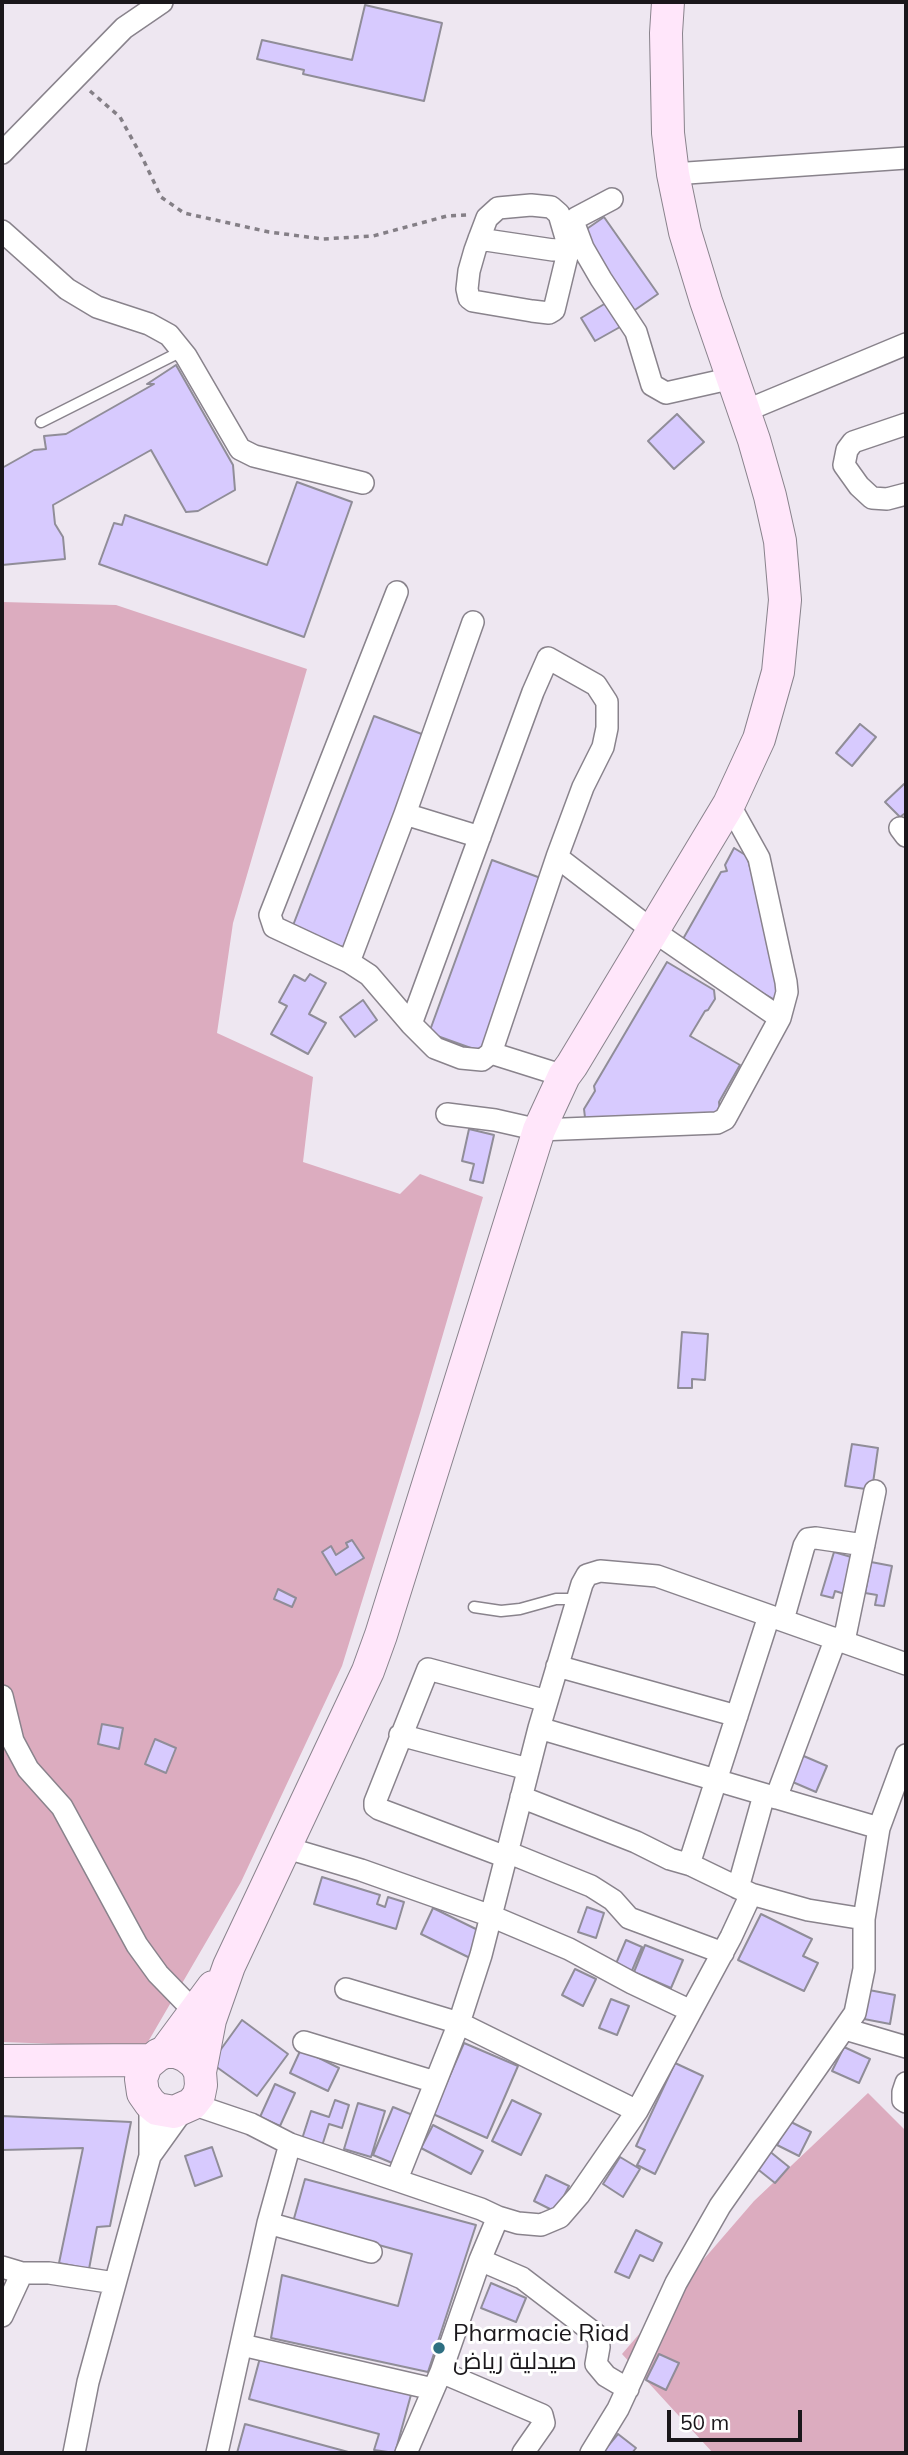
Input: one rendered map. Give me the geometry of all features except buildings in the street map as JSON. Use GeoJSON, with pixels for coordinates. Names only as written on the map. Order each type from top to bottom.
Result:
{"type":"FeatureCollection","features":[{"type":"Feature","properties":{"kind":"street"},"geometry":{"type":"LineString","coordinates":[[2,153],[124,28],[162,2]]}},
{"type":"Feature","properties":{"kind":"street"},"geometry":{"type":"LineString","coordinates":[[150,2156],[194,2093],[210,2020],[229,1966],[287,1848],[368,1671],[539,1130],[564,1076],[729,804],[755,750],[778,672],[785,600],[780,541],[745,411],[688,243],[673,174],[666,93],[668,2]]}},
{"type":"Feature","properties":{"kind":"street"},"geometry":{"type":"LineString","coordinates":[[673,174],[906,158]]}},
{"type":"Feature","properties":{"kind":"street"},"geometry":{"type":"LineString","coordinates":[[612,199],[576,218],[576,248],[554,310],[549,313],[531,311],[473,301],[469,298],[469,271],[487,218],[498,208],[531,205],[551,207],[559,214],[576,248],[601,279],[636,332],[652,385],[666,393],[733,378]]}},
{"type":"Feature","properties":{"kind":"street"},"geometry":{"type":"LineString","coordinates":[[2,231],[66,289],[97,307],[149,324],[170,335],[240,449],[254,456],[363,483]]}},
{"type":"Feature","properties":{"kind":"street"},"geometry":{"type":"LineString","coordinates":[[479,239],[553,250],[576,248]]}},
{"type":"Feature","properties":{"kind":"street"},"geometry":{"type":"LineString","coordinates":[[745,411],[906,344]]}},
{"type":"Feature","properties":{"kind":"street"},"geometry":{"type":"LineString","coordinates":[[906,424],[853,442],[847,450],[844,465],[859,486],[872,498],[887,499],[906,494]]}},
{"type":"Feature","properties":{"kind":"street"},"geometry":{"type":"LineString","coordinates":[[397,592],[270,915],[274,927],[349,962],[369,975],[411,1024],[435,1048],[461,1058],[482,1060],[491,1053],[557,857],[583,787],[603,747],[607,728],[607,702],[596,685],[548,658],[533,692],[411,1024]]}},
{"type":"Feature","properties":{"kind":"street"},"geometry":{"type":"LineString","coordinates":[[349,962],[473,622]]}},
{"type":"Feature","properties":{"kind":"street"},"geometry":{"type":"LineString","coordinates":[[447,1114],[495,1120],[539,1130],[717,1123],[725,1119],[780,1018],[787,992],[759,858],[729,804]]}},
{"type":"Feature","properties":{"kind":"street"},"geometry":{"type":"LineString","coordinates":[[405,814],[480,837]]}},
{"type":"Feature","properties":{"kind":"street"},"geometry":{"type":"LineString","coordinates":[[557,857],[652,930],[780,1018]]}},
{"type":"Feature","properties":{"kind":"street"},"geometry":{"type":"LineString","coordinates":[[491,1053],[564,1076]]}},
{"type":"Feature","properties":{"kind":"street"},"geometry":{"type":"LineString","coordinates":[[194,2093],[290,2144],[481,2208],[498,2217],[518,2223],[541,2225],[560,2217],[579,2196],[636,2111],[723,1953],[745,1891],[770,1796],[840,1639],[875,1491]]}},
{"type":"Feature","properties":{"kind":"street"},"geometry":{"type":"LineString","coordinates":[[691,1865],[737,1716],[804,1546],[808,1539],[816,1538],[864,1545]]}},
{"type":"Feature","properties":{"kind":"street"},"geometry":{"type":"LineString","coordinates":[[397,2179],[459,2023],[491,1916],[539,1728],[577,1599],[589,1573],[618,1571],[657,1576],[906,1664]]}},
{"type":"Feature","properties":{"kind":"street"},"geometry":{"type":"LineString","coordinates":[[557,1666],[737,1716]]}},
{"type":"Feature","properties":{"kind":"street"},"geometry":{"type":"LineString","coordinates":[[547,1701],[428,1669],[400,1735],[375,1806],[591,1886],[613,1900],[629,1918],[723,1953]]}},
{"type":"Feature","properties":{"kind":"street"},"geometry":{"type":"LineString","coordinates":[[2,1696],[13,1741],[28,1769],[62,1807],[137,1945],[158,1974],[194,2011]]}},
{"type":"Feature","properties":{"kind":"street"},"geometry":{"type":"LineString","coordinates":[[539,1728],[879,1828]]}},
{"type":"Feature","properties":{"kind":"street"},"geometry":{"type":"LineString","coordinates":[[400,1735],[528,1769]]}},
{"type":"Feature","properties":{"kind":"street"},"geometry":{"type":"LineString","coordinates":[[590,2453],[628,2389],[676,2283],[720,2206],[855,2013],[864,1969],[864,1919],[879,1828],[906,1755]]}},
{"type":"Feature","properties":{"kind":"street"},"geometry":{"type":"LineString","coordinates":[[521,1797],[636,1842],[670,1859],[691,1865],[745,1891],[808,1910],[864,1919]]}},
{"type":"Feature","properties":{"kind":"street"},"geometry":{"type":"LineString","coordinates":[[287,1848],[362,1870],[491,1916],[569,1949],[691,2011]]}},
{"type":"Feature","properties":{"kind":"street"},"geometry":{"type":"LineString","coordinates":[[74,2453],[89,2382],[150,2156],[148,2101],[141,2079],[146,2065],[158,2056],[229,1966]]}},
{"type":"Feature","properties":{"kind":"street"},"geometry":{"type":"LineString","coordinates":[[346,1989],[459,2023],[636,2111]]}},
{"type":"Feature","properties":{"kind":"street"},"geometry":{"type":"LineString","coordinates":[[845,2029],[906,2047]]}},
{"type":"Feature","properties":{"kind":"street"},"geometry":{"type":"LineString","coordinates":[[304,2042],[435,2082]]}},
{"type":"Feature","properties":{"kind":"street"},"geometry":{"type":"LineString","coordinates":[[2,2061],[86,2062],[176,2052],[195,2063],[194,2093]]}},
{"type":"Feature","properties":{"kind":"street"},"geometry":{"type":"LineString","coordinates":[[86,2062],[118,2077],[165,2112],[194,2093]]}},
{"type":"Feature","properties":{"kind":"street"},"geometry":{"type":"LineString","coordinates":[[906,2083],[903,2100],[906,2102]]}},
{"type":"Feature","properties":{"kind":"street"},"geometry":{"type":"LineString","coordinates":[[217,2453],[268,2223],[290,2144]]}},
{"type":"Feature","properties":{"kind":"street"},"geometry":{"type":"LineString","coordinates":[[410,2451],[498,2217]]}},
{"type":"Feature","properties":{"kind":"street"},"geometry":{"type":"LineString","coordinates":[[268,2223],[371,2252]]}},
{"type":"Feature","properties":{"kind":"street"},"geometry":{"type":"LineString","coordinates":[[480,2260],[522,2278],[597,2336],[600,2347],[596,2364],[606,2376],[628,2389]]}},
{"type":"Feature","properties":{"kind":"street"},"geometry":{"type":"LineString","coordinates":[[2,2316],[12,2270],[115,2283]]}},
{"type":"Feature","properties":{"kind":"street"},"geometry":{"type":"LineString","coordinates":[[242,2346],[437,2380],[542,2415],[544,2423],[523,2453]]}},
{"type":"Feature","properties":{"kind":"lane"},"geometry":{"type":"LineString","coordinates":[[41,422],[182,351]]}},
{"type":"Feature","properties":{"kind":"lane"},"geometry":{"type":"LineString","coordinates":[[474,1607],[501,1611],[556,1599],[577,1599]]}},
{"type":"Feature","properties":{"kind":"path"},"geometry":{"type":"LineString","coordinates":[[75,78],[120,117],[161,197],[184,214],[269,232],[323,239],[373,236],[447,216],[478,215],[487,218]]}},
{"type":"Feature","properties":{"kind":"shaded area"},"geometry":{"type":"Polygon","coordinates":[[[2,602],[116,605],[307,669],[233,923],[217,1033],[313,1077],[303,1162],[400,1194],[420,1174],[483,1197],[342,1666],[241,1882],[145,2047],[2,2042],[2,602]]]}},
{"type":"Feature","properties":{"kind":"shaded area"},"geometry":{"type":"Polygon","coordinates":[[[868,2093],[906,2131],[906,2453],[713,2453],[622,2354],[754,2201],[868,2093]]]}},
{"type":"Feature","properties":{"kind":"place","name":"Pharmacie Riad صيدلية رياض"},"geometry":{"type":"Point","coordinates":[439,2348]}}]}
